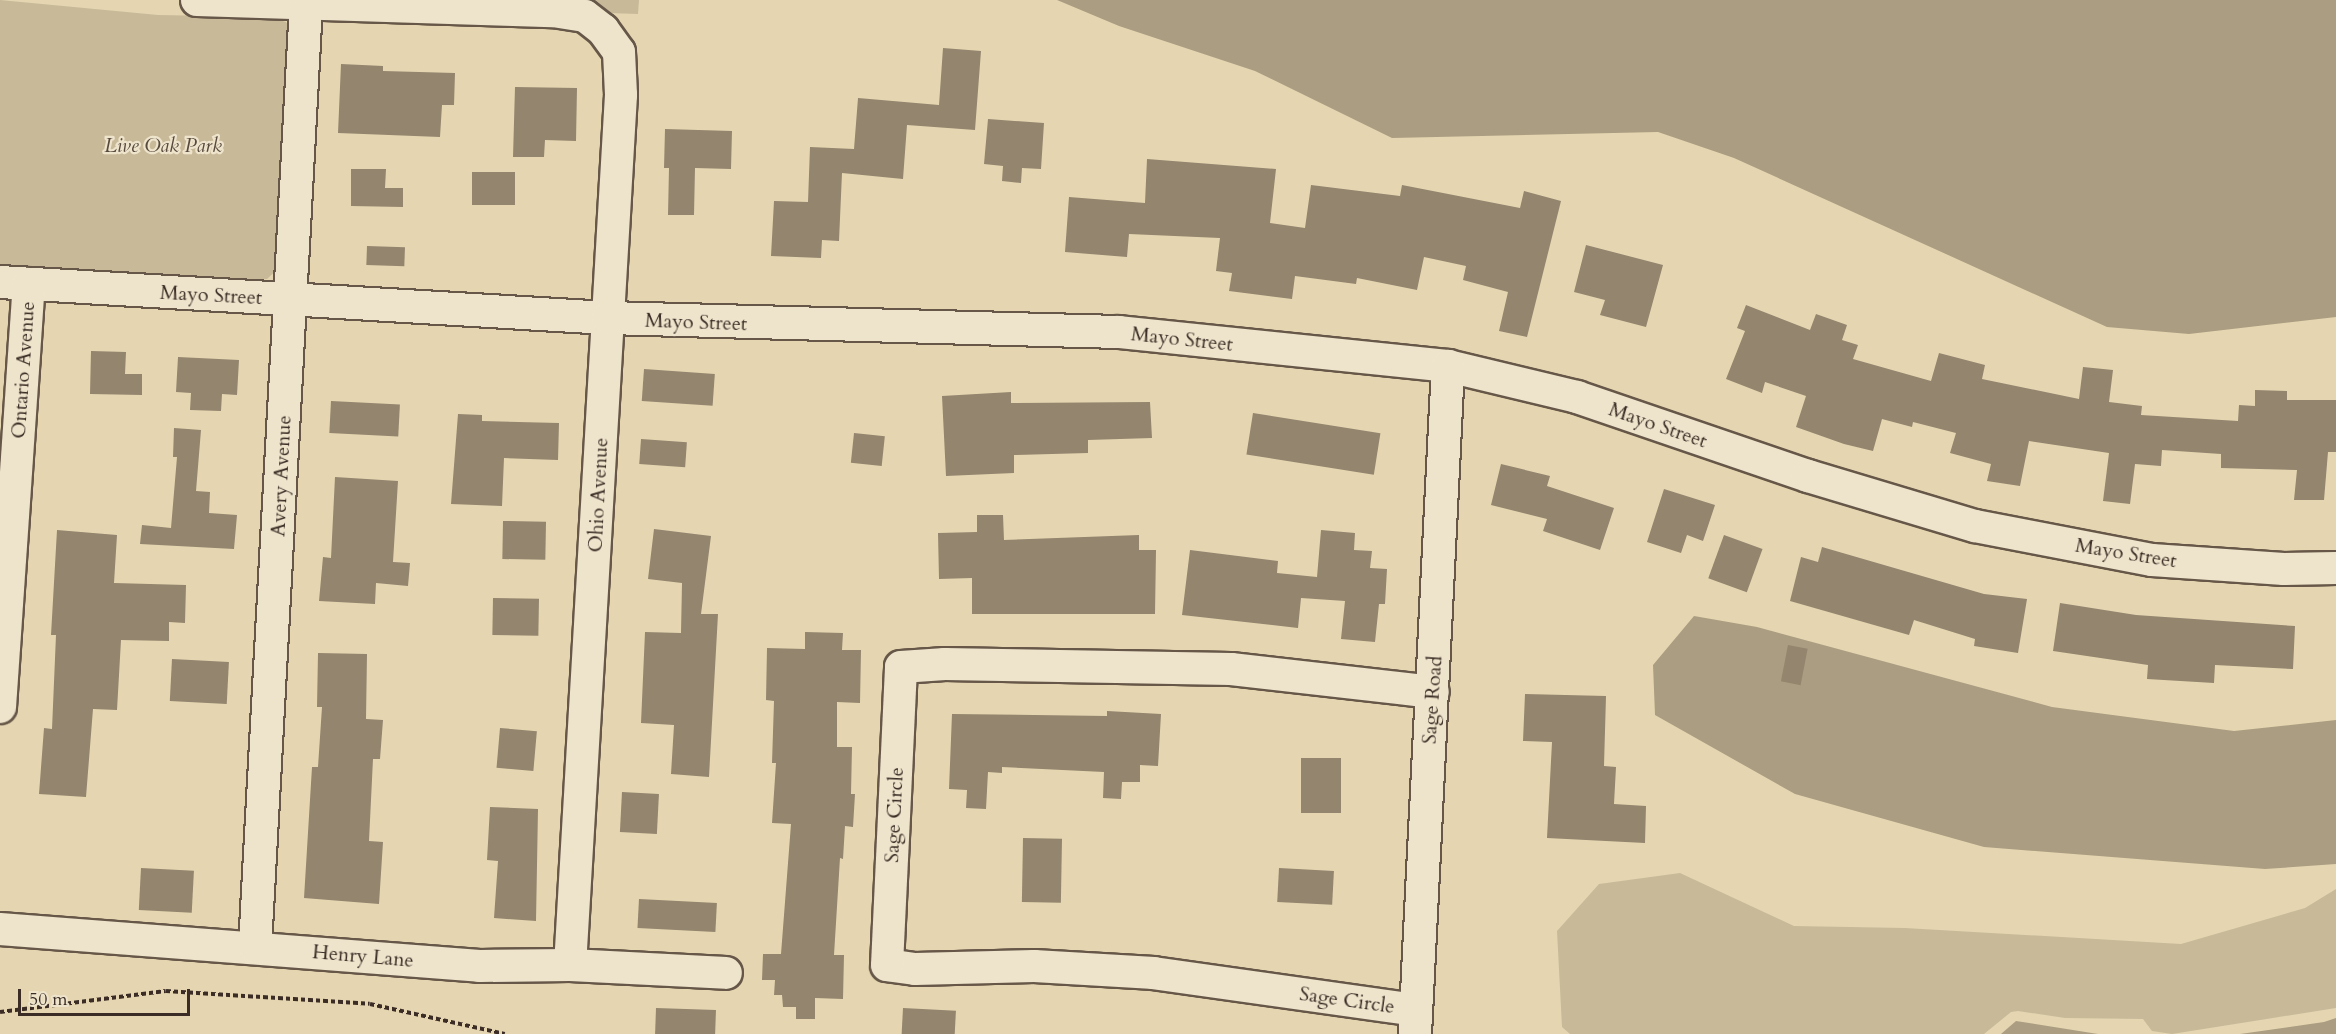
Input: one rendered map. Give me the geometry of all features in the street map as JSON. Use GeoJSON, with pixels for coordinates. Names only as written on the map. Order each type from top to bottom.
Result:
{"type":"FeatureCollection","features":[{"type":"Feature","properties":{"kind":"street"},"geometry":{"type":"LineString","coordinates":[[198,0],[306,6]]}},
{"type":"Feature","properties":{"kind":"street","name":"Ohio Avenue"},"geometry":{"type":"LineString","coordinates":[[306,6],[426,5],[553,11],[585,16],[603,30],[619,52],[621,95],[570,965]]}},
{"type":"Feature","properties":{"kind":"street","name":"Avery Avenue"},"geometry":{"type":"LineString","coordinates":[[255,947],[292,300],[306,6]]}},
{"type":"Feature","properties":{"kind":"street","name":"Mayo Street"},"geometry":{"type":"LineString","coordinates":[[15,283],[608,318],[1119,332],[1448,366],[1577,397],[1808,476],[1975,526],[2152,560],[2284,569],[2336,568]]}},
{"type":"Feature","properties":{"kind":"street","name":"Ontario Avenue"},"geometry":{"type":"LineString","coordinates":[[0,707],[15,283]]}},
{"type":"Feature","properties":{"kind":"street","name":"Sage Road"},"geometry":{"type":"LineString","coordinates":[[1415,1022],[1448,366]]}},
{"type":"Feature","properties":{"kind":"street","name":"Sage Circle"},"geometry":{"type":"LineString","coordinates":[[1415,1022],[1154,973],[1034,966],[915,969],[887,965],[901,666],[945,664],[1231,669],[1433,692]]}},
{"type":"Feature","properties":{"kind":"street","name":"Henry Lane"},"geometry":{"type":"LineString","coordinates":[[0,929],[480,966],[570,965],[726,973]]}},
{"type":"Feature","properties":{"kind":"path"},"geometry":{"type":"LineString","coordinates":[[0,1012],[166,992],[370,1004],[505,1034]]}},
{"type":"Feature","properties":{"kind":"green space","name":"Live Oak Park"},"geometry":{"type":"Polygon","coordinates":[[[0,0],[158,15],[269,17],[286,22],[295,36],[281,266],[267,279],[241,281],[0,265],[0,0]]]}},
{"type":"Feature","properties":{"kind":"green space"},"geometry":{"type":"Polygon","coordinates":[[[198,0],[639,0],[638,14],[198,0]]]}},
{"type":"Feature","properties":{"kind":"green space"},"geometry":{"type":"Polygon","coordinates":[[[1680,873],[1794,926],[1905,928],[2181,944],[2305,908],[2336,889],[2336,1008],[2172,1034],[2152,1031],[2143,1019],[2065,1018],[2018,1011],[2011,1012],[1984,1034],[1570,1034],[1562,1027],[1557,931],[1599,884],[1680,873]]]}},
{"type":"Feature","properties":{"kind":"shaded area"},"geometry":{"type":"Polygon","coordinates":[[[1057,0],[2336,0],[2336,317],[2189,334],[2107,327],[1734,158],[1658,132],[1392,138],[1255,71],[1119,26],[1057,0]]]}},
{"type":"Feature","properties":{"kind":"shaded area"},"geometry":{"type":"Polygon","coordinates":[[[1694,616],[1757,627],[2052,707],[2234,731],[2336,720],[2336,864],[2265,869],[1984,847],[1795,794],[1655,715],[1653,665],[1694,616]]]}},
{"type":"Feature","properties":{"kind":"shaded area"},"geometry":{"type":"Polygon","coordinates":[[[2336,1018],[2336,1034],[2240,1034],[2324,1022],[2336,1018]]]}},
{"type":"Feature","properties":{"kind":"shaded area"},"geometry":{"type":"Polygon","coordinates":[[[2016,1021],[2098,1034],[2001,1034],[2016,1021]]]}},
{"type":"Feature","properties":{"kind":"building"},"geometry":{"type":"Polygon","coordinates":[[[943,48],[981,51],[975,130],[907,125],[903,179],[842,173],[839,241],[822,240],[821,258],[771,256],[774,201],[808,202],[810,147],[854,149],[858,98],[939,105],[943,48]]]}},
{"type":"Feature","properties":{"kind":"building"},"geometry":{"type":"Polygon","coordinates":[[[341,64],[383,66],[383,71],[455,73],[454,105],[442,105],[440,137],[338,133],[341,64]]]}},
{"type":"Feature","properties":{"kind":"building"},"geometry":{"type":"Polygon","coordinates":[[[515,87],[577,88],[576,141],[545,140],[544,157],[513,157],[515,87]]]}},
{"type":"Feature","properties":{"kind":"building"},"geometry":{"type":"Polygon","coordinates":[[[988,119],[1044,123],[1041,169],[1022,168],[1021,183],[1002,181],[1003,166],[984,164],[988,119]]]}},
{"type":"Feature","properties":{"kind":"building"},"geometry":{"type":"Polygon","coordinates":[[[665,129],[732,131],[731,169],[695,168],[694,215],[668,215],[669,168],[664,168],[665,129]]]}},
{"type":"Feature","properties":{"kind":"building"},"geometry":{"type":"Polygon","coordinates":[[[1147,159],[1276,169],[1270,223],[1305,228],[1311,185],[1400,196],[1402,185],[1520,208],[1524,191],[1561,201],[1527,337],[1499,331],[1508,292],[1463,280],[1466,266],[1424,257],[1417,290],[1357,278],[1356,284],[1295,276],[1292,299],[1229,291],[1232,273],[1216,271],[1220,238],[1129,234],[1127,257],[1065,252],[1069,197],[1145,203],[1147,159]]]}},
{"type":"Feature","properties":{"kind":"building"},"geometry":{"type":"Polygon","coordinates":[[[351,169],[386,169],[385,188],[403,188],[403,207],[351,206],[351,169]]]}},
{"type":"Feature","properties":{"kind":"building"},"geometry":{"type":"Polygon","coordinates":[[[472,172],[515,172],[515,205],[472,205],[472,172]]]}},
{"type":"Feature","properties":{"kind":"building"},"geometry":{"type":"Polygon","coordinates":[[[1586,245],[1663,265],[1646,327],[1600,315],[1605,300],[1574,292],[1586,245]]]}},
{"type":"Feature","properties":{"kind":"building"},"geometry":{"type":"Polygon","coordinates":[[[367,246],[405,247],[404,266],[366,265],[367,246]]]}},
{"type":"Feature","properties":{"kind":"building"},"geometry":{"type":"Polygon","coordinates":[[[1746,305],[1810,330],[1816,314],[1847,325],[1842,340],[1858,345],[1853,359],[1931,381],[1939,353],[1985,365],[1982,379],[2079,399],[2083,367],[2113,370],[2109,402],[2142,406],[2141,415],[2238,421],[2239,405],[2255,406],[2255,390],[2287,391],[2287,400],[2336,400],[2336,452],[2328,452],[2324,500],[2294,500],[2297,470],[2221,468],[2221,454],[2162,450],[2161,466],[2135,464],[2130,504],[2103,501],[2109,453],[2029,441],[2020,486],[1987,481],[1991,464],[1950,453],[1956,433],[1913,422],[1912,427],[1882,419],[1873,451],[1844,444],[1796,427],[1806,396],[1765,382],[1762,393],[1726,379],[1745,331],[1737,328],[1746,305]]]}},
{"type":"Feature","properties":{"kind":"building"},"geometry":{"type":"Polygon","coordinates":[[[91,351],[126,352],[125,374],[142,374],[142,395],[90,394],[91,351]]]}},
{"type":"Feature","properties":{"kind":"building"},"geometry":{"type":"Polygon","coordinates":[[[178,357],[239,360],[237,395],[222,394],[221,411],[190,410],[191,393],[176,392],[178,357]]]}},
{"type":"Feature","properties":{"kind":"building"},"geometry":{"type":"Polygon","coordinates":[[[644,369],[715,374],[713,406],[642,401],[644,369]]]}},
{"type":"Feature","properties":{"kind":"building"},"geometry":{"type":"Polygon","coordinates":[[[1011,392],[1011,403],[1150,402],[1152,438],[1088,440],[1088,453],[1014,455],[1014,473],[946,476],[942,396],[1011,392]]]}},
{"type":"Feature","properties":{"kind":"building"},"geometry":{"type":"Polygon","coordinates":[[[331,401],[400,405],[398,437],[329,433],[331,401]]]}},
{"type":"Feature","properties":{"kind":"building"},"geometry":{"type":"Polygon","coordinates":[[[1253,413],[1380,433],[1374,475],[1246,454],[1253,413]]]}},
{"type":"Feature","properties":{"kind":"building"},"geometry":{"type":"Polygon","coordinates":[[[458,414],[482,415],[482,421],[559,423],[558,460],[504,458],[502,506],[451,504],[458,414]]]}},
{"type":"Feature","properties":{"kind":"building"},"geometry":{"type":"Polygon","coordinates":[[[174,428],[201,430],[196,491],[210,492],[209,513],[237,515],[234,549],[140,544],[142,525],[171,528],[177,457],[173,457],[174,428]]]}},
{"type":"Feature","properties":{"kind":"building"},"geometry":{"type":"Polygon","coordinates":[[[854,433],[885,436],[882,466],[851,463],[854,433]]]}},
{"type":"Feature","properties":{"kind":"building"},"geometry":{"type":"Polygon","coordinates":[[[641,439],[687,442],[685,467],[639,464],[641,439]]]}},
{"type":"Feature","properties":{"kind":"building"},"geometry":{"type":"Polygon","coordinates":[[[1501,464],[1550,476],[1547,486],[1614,508],[1600,550],[1543,531],[1547,519],[1491,505],[1501,464]]]}},
{"type":"Feature","properties":{"kind":"building"},"geometry":{"type":"Polygon","coordinates":[[[335,477],[398,481],[393,562],[410,563],[408,586],[376,583],[375,604],[319,601],[323,557],[331,558],[335,477]]]}},
{"type":"Feature","properties":{"kind":"building"},"geometry":{"type":"Polygon","coordinates":[[[1664,489],[1715,505],[1703,541],[1687,535],[1681,553],[1647,542],[1664,489]]]}},
{"type":"Feature","properties":{"kind":"building"},"geometry":{"type":"Polygon","coordinates":[[[977,515],[1003,515],[1004,540],[1139,535],[1139,550],[1156,550],[1155,614],[972,614],[972,578],[939,579],[938,533],[977,532],[977,515]]]}},
{"type":"Feature","properties":{"kind":"building"},"geometry":{"type":"Polygon","coordinates":[[[503,521],[546,522],[545,560],[502,559],[503,521]]]}},
{"type":"Feature","properties":{"kind":"building"},"geometry":{"type":"Polygon","coordinates":[[[654,529],[711,536],[701,614],[718,614],[709,777],[671,774],[674,725],[641,723],[645,632],[681,633],[682,583],[648,579],[654,529]]]}},
{"type":"Feature","properties":{"kind":"building"},"geometry":{"type":"Polygon","coordinates":[[[57,530],[117,535],[114,583],[186,585],[185,623],[169,622],[169,641],[121,640],[117,710],[93,709],[86,797],[39,794],[44,728],[52,729],[56,635],[51,635],[57,530]]]}},
{"type":"Feature","properties":{"kind":"building"},"geometry":{"type":"Polygon","coordinates":[[[1321,530],[1355,533],[1354,550],[1372,551],[1370,568],[1387,569],[1385,604],[1379,604],[1375,642],[1341,639],[1345,601],[1301,598],[1298,628],[1182,615],[1190,550],[1278,561],[1277,573],[1317,577],[1321,530]]]}},
{"type":"Feature","properties":{"kind":"building"},"geometry":{"type":"Polygon","coordinates":[[[1724,535],[1763,549],[1747,592],[1708,578],[1724,535]]]}},
{"type":"Feature","properties":{"kind":"building"},"geometry":{"type":"Polygon","coordinates":[[[1822,547],[1984,594],[2027,599],[2018,653],[1974,646],[1975,639],[1914,620],[1909,635],[1790,601],[1801,557],[1818,562],[1822,547]]]}},
{"type":"Feature","properties":{"kind":"building"},"geometry":{"type":"Polygon","coordinates":[[[493,598],[539,599],[538,636],[492,635],[493,598]]]}},
{"type":"Feature","properties":{"kind":"building"},"geometry":{"type":"Polygon","coordinates":[[[2060,603],[2136,615],[2295,626],[2293,669],[2215,665],[2214,683],[2147,679],[2148,665],[2053,651],[2060,603]]]}},
{"type":"Feature","properties":{"kind":"building"},"geometry":{"type":"Polygon","coordinates":[[[805,632],[843,633],[842,650],[861,650],[860,703],[837,702],[837,747],[852,747],[851,794],[855,794],[853,827],[845,826],[843,859],[840,858],[834,955],[844,955],[843,999],[815,998],[815,1019],[796,1019],[796,1007],[783,1007],[782,995],[774,995],[775,980],[762,980],[763,954],[781,954],[791,824],[772,823],[776,763],[772,763],[774,701],[766,700],[767,648],[805,649],[805,632]]]}},
{"type":"Feature","properties":{"kind":"building"},"geometry":{"type":"Polygon","coordinates":[[[1788,645],[1808,649],[1801,685],[1781,681],[1788,645]]]}},
{"type":"Feature","properties":{"kind":"building"},"geometry":{"type":"Polygon","coordinates":[[[318,653],[367,654],[366,719],[383,720],[380,759],[373,759],[369,841],[383,842],[379,904],[304,898],[312,767],[318,767],[322,707],[317,707],[318,653]]]}},
{"type":"Feature","properties":{"kind":"building"},"geometry":{"type":"Polygon","coordinates":[[[172,659],[229,662],[227,704],[170,701],[172,659]]]}},
{"type":"Feature","properties":{"kind":"building"},"geometry":{"type":"Polygon","coordinates":[[[1525,694],[1606,696],[1604,766],[1616,767],[1614,804],[1646,806],[1645,843],[1547,838],[1552,742],[1523,741],[1525,694]]]}},
{"type":"Feature","properties":{"kind":"building"},"geometry":{"type":"Polygon","coordinates":[[[1107,711],[1161,714],[1158,766],[1140,765],[1140,782],[1122,782],[1121,799],[1103,798],[1104,772],[1002,767],[1002,773],[988,772],[986,809],[966,808],[967,790],[949,789],[952,714],[1107,716],[1107,711]]]}},
{"type":"Feature","properties":{"kind":"building"},"geometry":{"type":"Polygon","coordinates":[[[500,728],[537,731],[533,771],[497,768],[500,728]]]}},
{"type":"Feature","properties":{"kind":"building"},"geometry":{"type":"Polygon","coordinates":[[[1301,758],[1341,758],[1341,813],[1301,813],[1301,758]]]}},
{"type":"Feature","properties":{"kind":"building"},"geometry":{"type":"Polygon","coordinates":[[[622,792],[659,794],[657,834],[620,832],[622,792]]]}},
{"type":"Feature","properties":{"kind":"building"},"geometry":{"type":"Polygon","coordinates":[[[490,807],[538,809],[536,921],[494,918],[498,861],[487,860],[490,807]]]}},
{"type":"Feature","properties":{"kind":"building"},"geometry":{"type":"Polygon","coordinates":[[[1023,838],[1062,839],[1061,903],[1022,902],[1023,838]]]}},
{"type":"Feature","properties":{"kind":"building"},"geometry":{"type":"Polygon","coordinates":[[[141,868],[194,871],[192,913],[139,910],[141,868]]]}},
{"type":"Feature","properties":{"kind":"building"},"geometry":{"type":"Polygon","coordinates":[[[1279,868],[1334,871],[1332,905],[1277,902],[1279,868]]]}},
{"type":"Feature","properties":{"kind":"building"},"geometry":{"type":"Polygon","coordinates":[[[639,899],[717,903],[715,932],[637,928],[639,899]]]}},
{"type":"Feature","properties":{"kind":"building"},"geometry":{"type":"Polygon","coordinates":[[[656,1008],[716,1010],[715,1034],[655,1034],[656,1008]]]}},
{"type":"Feature","properties":{"kind":"building"},"geometry":{"type":"Polygon","coordinates":[[[903,1008],[956,1011],[955,1034],[902,1034],[903,1008]]]}}]}
